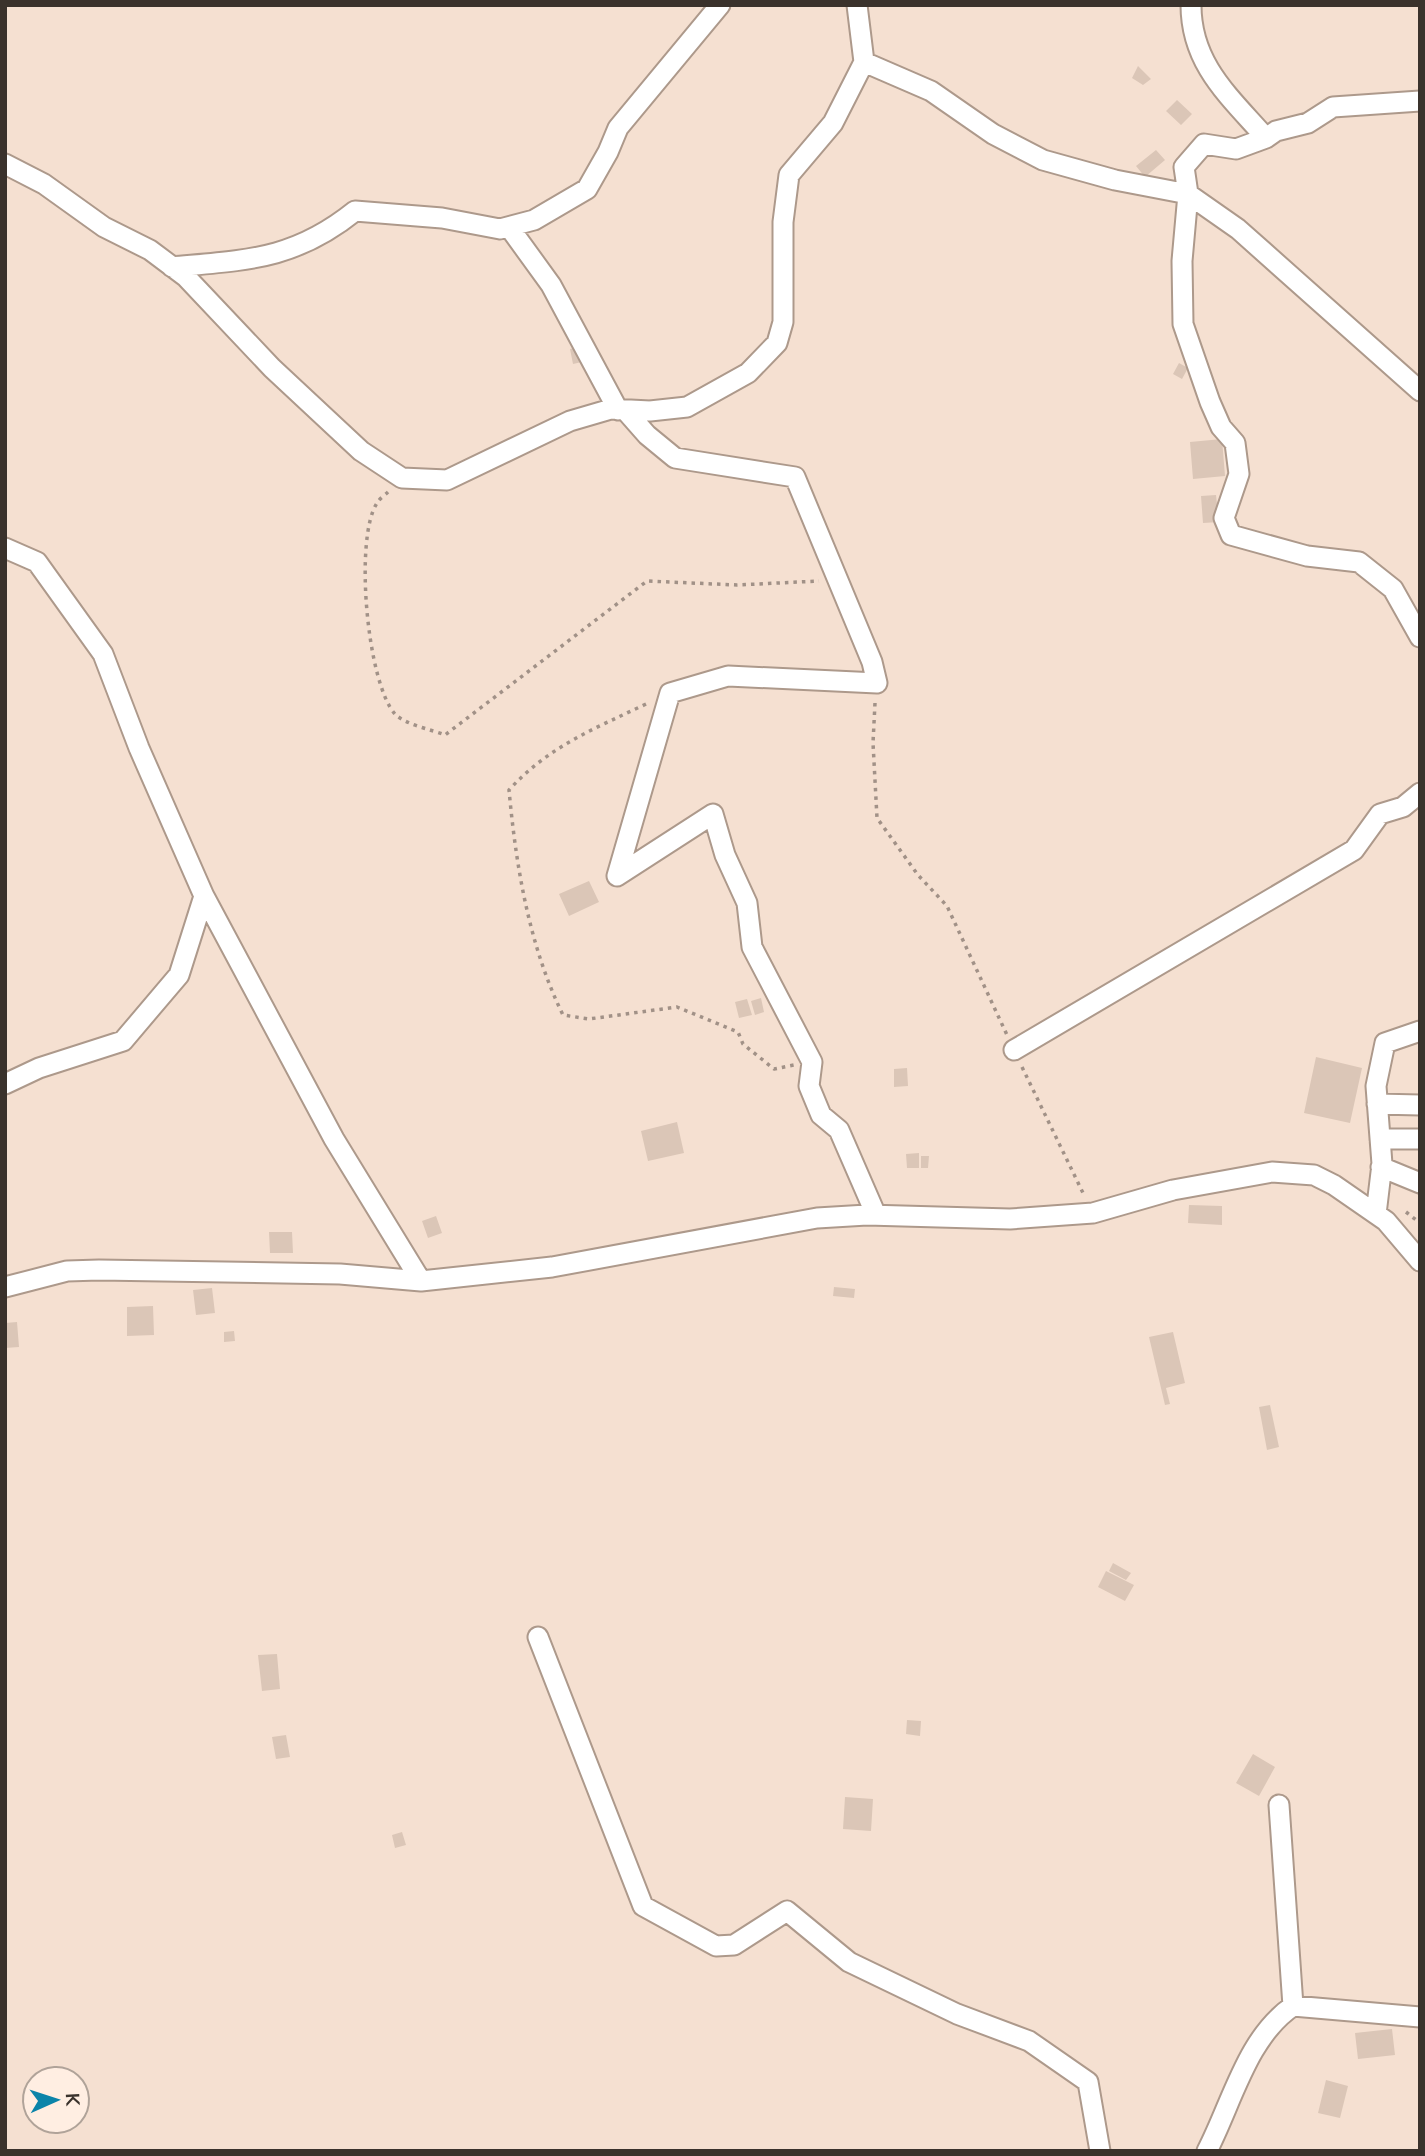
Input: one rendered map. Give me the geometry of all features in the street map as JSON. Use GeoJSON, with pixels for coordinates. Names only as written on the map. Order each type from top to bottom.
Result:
{"type":"FeatureCollection","features":[{"type":"Feature","properties":{"kind":"street"},"geometry":{"type":"LineString","coordinates":[[172,267],[239,261],[287,251],[326,234],[355,211],[442,218],[500,229],[534,220],[587,189],[618,128],[720,5]]}},
{"type":"Feature","properties":{"kind":"street"},"geometry":{"type":"LineString","coordinates":[[5,164],[44,184],[104,227],[150,250],[186,277],[272,368],[361,451],[402,478],[447,480],[570,421],[621,410],[650,411],[687,407],[748,373],[776,343],[783,322],[782,247],[789,175],[832,123],[864,62],[857,5]]}},
{"type":"Feature","properties":{"kind":"street"},"geometry":{"type":"LineString","coordinates":[[1191,5],[1191,30],[1202,63],[1266,138]]}},
{"type":"Feature","properties":{"kind":"street"},"geometry":{"type":"LineString","coordinates":[[864,62],[931,91],[993,134],[1043,160],[1115,180],[1188,194],[1238,229],[1420,391]]}},
{"type":"Feature","properties":{"kind":"street"},"geometry":{"type":"LineString","coordinates":[[1420,101],[1333,107],[1308,123],[1276,131],[1266,138],[1236,149],[1204,144],[1184,167],[1188,194],[1182,261],[1183,324],[1210,402],[1221,427],[1235,443],[1239,474],[1224,518],[1231,536],[1307,556],[1359,562],[1393,589],[1420,637]]}},
{"type":"Feature","properties":{"kind":"street"},"geometry":{"type":"LineString","coordinates":[[509,227],[523,250],[551,285],[621,410],[647,435],[675,458],[795,477],[872,662],[877,683],[728,676],[670,693],[617,876],[713,814],[725,855],[747,902],[752,947],[811,1062],[809,1086],[821,1115],[838,1130],[876,1215]]}},
{"type":"Feature","properties":{"kind":"street"},"geometry":{"type":"LineString","coordinates":[[5,548],[37,562],[103,654],[139,748],[204,896],[334,1139],[421,1281]]}},
{"type":"Feature","properties":{"kind":"street"},"geometry":{"type":"LineString","coordinates":[[1014,1050],[1354,850],[1380,814],[1403,807],[1420,793]]}},
{"type":"Feature","properties":{"kind":"street"},"geometry":{"type":"LineString","coordinates":[[5,1084],[39,1068],[123,1041],[179,975],[204,896]]}},
{"type":"Feature","properties":{"kind":"street"},"geometry":{"type":"LineString","coordinates":[[1420,1031],[1385,1043],[1376,1086],[1381,1218],[1420,1261]]}},
{"type":"Feature","properties":{"kind":"street"},"geometry":{"type":"LineString","coordinates":[[1377,1104],[1420,1105]]}},
{"type":"Feature","properties":{"kind":"street"},"geometry":{"type":"LineString","coordinates":[[1380,1139],[1420,1139]]}},
{"type":"Feature","properties":{"kind":"street"},"geometry":{"type":"LineString","coordinates":[[1381,1167],[1420,1183]]}},
{"type":"Feature","properties":{"kind":"street"},"geometry":{"type":"LineString","coordinates":[[5,1287],[67,1271],[99,1270],[340,1274],[421,1281],[552,1267],[817,1218],[876,1215],[1010,1219],[1093,1213],[1173,1190],[1272,1172],[1314,1175],[1335,1185],[1420,1242]]}},
{"type":"Feature","properties":{"kind":"street"},"geometry":{"type":"LineString","coordinates":[[538,1637],[643,1906],[716,1946],[734,1945],[787,1911],[849,1962],[957,2014],[1029,2041],[1088,2082],[1100,2151]]}},
{"type":"Feature","properties":{"kind":"street"},"geometry":{"type":"LineString","coordinates":[[1279,1805],[1293,2006]]}},
{"type":"Feature","properties":{"kind":"street"},"geometry":{"type":"LineString","coordinates":[[1207,2151],[1250,2059],[1276,2018],[1293,2006],[1420,2017]]}},
{"type":"Feature","properties":{"kind":"path"},"geometry":{"type":"LineString","coordinates":[[402,478],[376,504],[368,539],[366,602],[369,638],[380,680],[394,713],[445,735],[647,581],[737,585],[837,580]]}},
{"type":"Feature","properties":{"kind":"path"},"geometry":{"type":"LineString","coordinates":[[877,683],[873,743],[877,818],[918,875],[947,906],[1093,1213]]}},
{"type":"Feature","properties":{"kind":"path"},"geometry":{"type":"LineString","coordinates":[[670,693],[571,739],[532,765],[509,790],[514,839],[531,924],[547,983],[563,1015],[589,1019],[677,1007],[738,1032],[743,1044],[774,1069],[811,1062]]}},
{"type":"Feature","properties":{"kind":"building"},"geometry":{"type":"Polygon","coordinates":[[[1138,66],[1151,79],[1143,85],[1132,78],[1138,66]]]}},
{"type":"Feature","properties":{"kind":"building"},"geometry":{"type":"Polygon","coordinates":[[[1177,100],[1192,114],[1181,125],[1166,111],[1177,100]]]}},
{"type":"Feature","properties":{"kind":"building"},"geometry":{"type":"Polygon","coordinates":[[[1156,150],[1165,160],[1145,177],[1136,166],[1156,150]]]}},
{"type":"Feature","properties":{"kind":"building"},"geometry":{"type":"Polygon","coordinates":[[[582,346],[586,361],[573,364],[570,349],[582,346]]]}},
{"type":"Feature","properties":{"kind":"building"},"geometry":{"type":"Polygon","coordinates":[[[1179,363],[1188,368],[1182,379],[1173,374],[1179,363]]]}},
{"type":"Feature","properties":{"kind":"building"},"geometry":{"type":"Polygon","coordinates":[[[1222,439],[1225,476],[1193,479],[1190,442],[1222,439]]]}},
{"type":"Feature","properties":{"kind":"building"},"geometry":{"type":"Polygon","coordinates":[[[1216,495],[1219,522],[1203,523],[1201,496],[1216,495]]]}},
{"type":"Feature","properties":{"kind":"building"},"geometry":{"type":"Polygon","coordinates":[[[589,881],[599,902],[569,916],[559,894],[589,881]]]}},
{"type":"Feature","properties":{"kind":"building"},"geometry":{"type":"Polygon","coordinates":[[[761,998],[764,1012],[755,1015],[751,1001],[761,998]]]}},
{"type":"Feature","properties":{"kind":"building"},"geometry":{"type":"Polygon","coordinates":[[[747,999],[752,1015],[739,1018],[735,1002],[747,999]]]}},
{"type":"Feature","properties":{"kind":"building"},"geometry":{"type":"Polygon","coordinates":[[[1316,1057],[1362,1068],[1350,1123],[1304,1113],[1316,1057]]]}},
{"type":"Feature","properties":{"kind":"building"},"geometry":{"type":"Polygon","coordinates":[[[907,1068],[908,1086],[894,1087],[894,1069],[907,1068]]]}},
{"type":"Feature","properties":{"kind":"building"},"geometry":{"type":"Polygon","coordinates":[[[677,1122],[684,1153],[648,1161],[641,1131],[677,1122]]]}},
{"type":"Feature","properties":{"kind":"building"},"geometry":{"type":"Polygon","coordinates":[[[919,1153],[919,1168],[907,1168],[906,1154],[919,1153]]]}},
{"type":"Feature","properties":{"kind":"building"},"geometry":{"type":"Polygon","coordinates":[[[921,1156],[929,1156],[928,1168],[921,1168],[921,1156]]]}},
{"type":"Feature","properties":{"kind":"building"},"geometry":{"type":"Polygon","coordinates":[[[1189,1205],[1222,1206],[1222,1225],[1188,1223],[1189,1205]]]}},
{"type":"Feature","properties":{"kind":"building"},"geometry":{"type":"Polygon","coordinates":[[[436,1216],[442,1233],[428,1238],[422,1221],[436,1216]]]}},
{"type":"Feature","properties":{"kind":"building"},"geometry":{"type":"Polygon","coordinates":[[[269,1232],[292,1232],[293,1253],[270,1253],[269,1232]]]}},
{"type":"Feature","properties":{"kind":"building"},"geometry":{"type":"Polygon","coordinates":[[[834,1287],[855,1289],[854,1298],[833,1296],[834,1287]]]}},
{"type":"Feature","properties":{"kind":"building"},"geometry":{"type":"Polygon","coordinates":[[[212,1288],[215,1313],[196,1315],[193,1290],[212,1288]]]}},
{"type":"Feature","properties":{"kind":"building"},"geometry":{"type":"Polygon","coordinates":[[[153,1306],[154,1335],[127,1336],[127,1307],[153,1306]]]}},
{"type":"Feature","properties":{"kind":"building"},"geometry":{"type":"Polygon","coordinates":[[[17,1322],[19,1347],[5,1348],[5,1323],[17,1322]]]}},
{"type":"Feature","properties":{"kind":"building"},"geometry":{"type":"Polygon","coordinates":[[[234,1331],[235,1341],[224,1342],[224,1332],[234,1331]]]}},
{"type":"Feature","properties":{"kind":"building"},"geometry":{"type":"Polygon","coordinates":[[[1173,1332],[1185,1383],[1166,1388],[1170,1404],[1165,1405],[1149,1337],[1173,1332]]]}},
{"type":"Feature","properties":{"kind":"building"},"geometry":{"type":"Polygon","coordinates":[[[1270,1405],[1279,1447],[1267,1450],[1259,1407],[1270,1405]]]}},
{"type":"Feature","properties":{"kind":"building"},"geometry":{"type":"Polygon","coordinates":[[[1113,1563],[1131,1573],[1126,1580],[1109,1571],[1113,1563]]]}},
{"type":"Feature","properties":{"kind":"building"},"geometry":{"type":"Polygon","coordinates":[[[1106,1571],[1134,1585],[1125,1601],[1098,1587],[1106,1571]]]}},
{"type":"Feature","properties":{"kind":"building"},"geometry":{"type":"Polygon","coordinates":[[[277,1654],[280,1689],[262,1691],[258,1655],[277,1654]]]}},
{"type":"Feature","properties":{"kind":"building"},"geometry":{"type":"Polygon","coordinates":[[[907,1720],[921,1721],[920,1736],[906,1734],[907,1720]]]}},
{"type":"Feature","properties":{"kind":"building"},"geometry":{"type":"Polygon","coordinates":[[[286,1735],[290,1757],[276,1759],[272,1737],[286,1735]]]}},
{"type":"Feature","properties":{"kind":"building"},"geometry":{"type":"Polygon","coordinates":[[[1253,1754],[1275,1767],[1259,1796],[1236,1783],[1253,1754]]]}},
{"type":"Feature","properties":{"kind":"building"},"geometry":{"type":"Polygon","coordinates":[[[845,1797],[873,1799],[871,1831],[843,1829],[845,1797]]]}},
{"type":"Feature","properties":{"kind":"building"},"geometry":{"type":"Polygon","coordinates":[[[402,1832],[406,1845],[395,1848],[392,1835],[402,1832]]]}},
{"type":"Feature","properties":{"kind":"building"},"geometry":{"type":"Polygon","coordinates":[[[1392,2029],[1395,2055],[1358,2059],[1355,2033],[1392,2029]]]}},
{"type":"Feature","properties":{"kind":"building"},"geometry":{"type":"Polygon","coordinates":[[[1326,2080],[1348,2086],[1340,2118],[1318,2113],[1326,2080]]]}}]}
